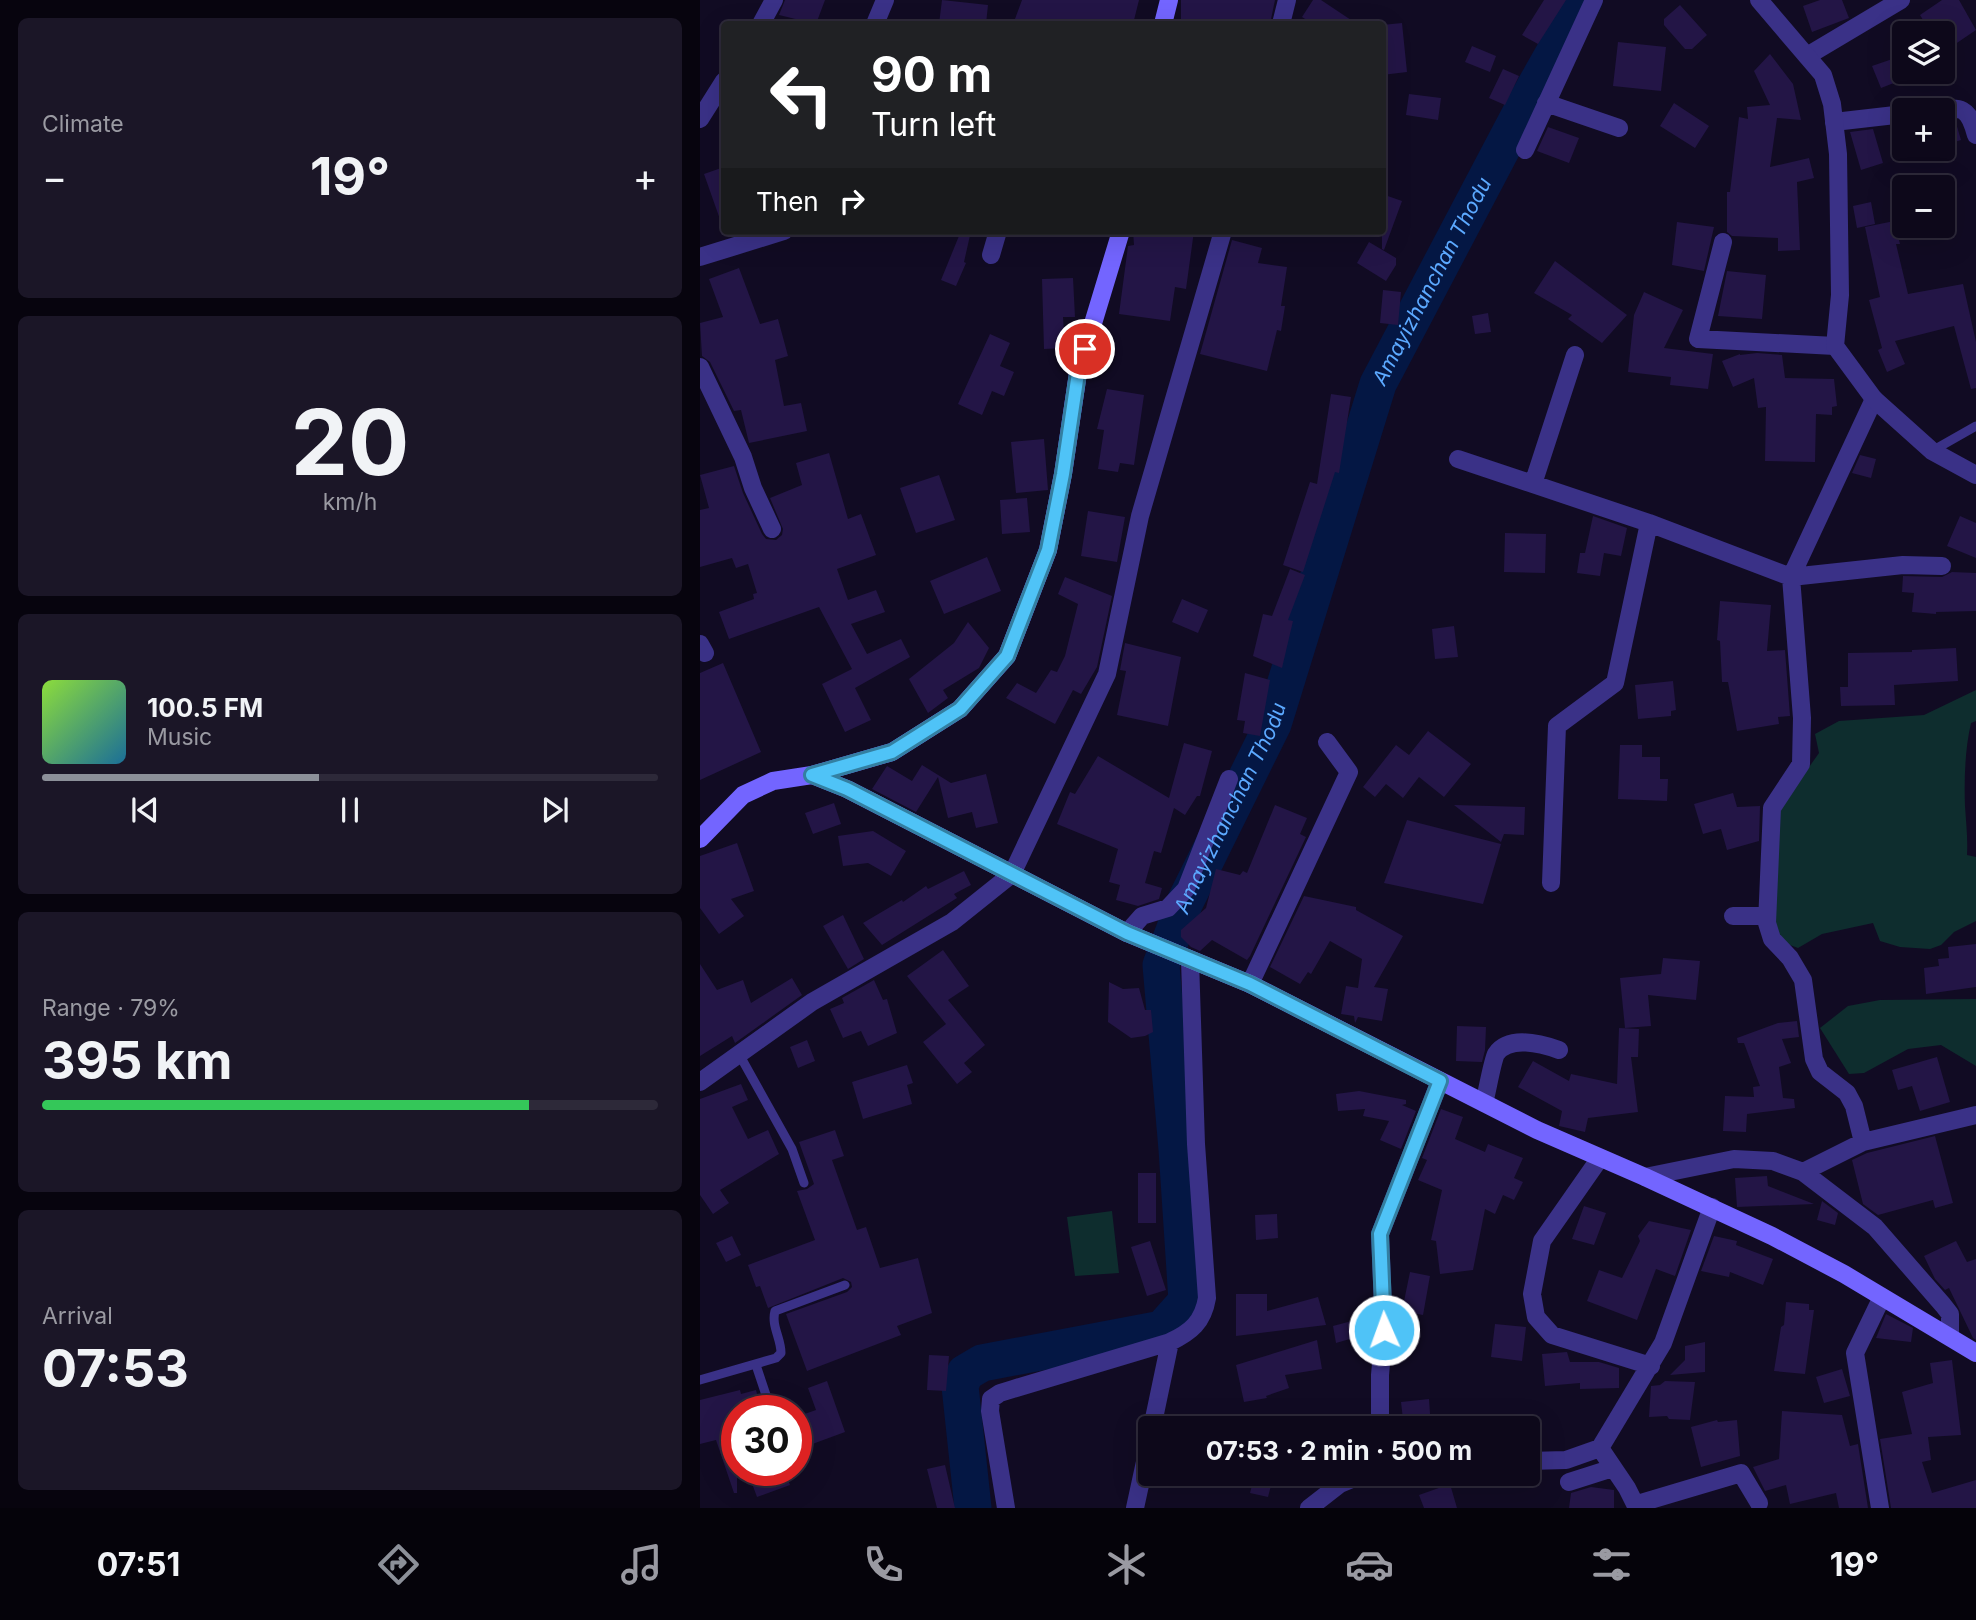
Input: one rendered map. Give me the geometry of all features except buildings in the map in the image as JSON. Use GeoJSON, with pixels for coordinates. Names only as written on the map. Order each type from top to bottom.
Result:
{"type":"FeatureCollection","features":[{"type":"Feature","properties":{"kind":"main road"},"geometry":{"type":"LineString","coordinates":[[1164,21],[1169,0]]}},
{"type":"Feature","properties":{"kind":"main road"},"geometry":{"type":"LineString","coordinates":[[700,839],[743,795],[773,781],[812,775],[892,752],[960,709],[1007,656],[1048,550],[1078,373],[1120,235]]}},
{"type":"Feature","properties":{"kind":"main road"},"geometry":{"type":"LineString","coordinates":[[812,775],[847,789],[1127,933],[1250,984],[1484,1103],[1772,1236],[1844,1274],[1976,1353]]}},
{"type":"Feature","properties":{"kind":"street"},"geometry":{"type":"LineString","coordinates":[[763,21],[774,0]]}},
{"type":"Feature","properties":{"kind":"street"},"geometry":{"type":"LineString","coordinates":[[875,21],[885,0]]}},
{"type":"Feature","properties":{"kind":"street"},"geometry":{"type":"LineString","coordinates":[[1281,21],[1287,0]]}},
{"type":"Feature","properties":{"kind":"street"},"geometry":{"type":"LineString","coordinates":[[1525,150],[1594,0]]}},
{"type":"Feature","properties":{"kind":"street"},"geometry":{"type":"LineString","coordinates":[[1759,0],[1823,75],[1832,104],[1838,154],[1840,295],[1835,346],[1874,399],[1932,451],[1976,475]]}},
{"type":"Feature","properties":{"kind":"street"},"geometry":{"type":"LineString","coordinates":[[1807,56],[1901,0]]}},
{"type":"Feature","properties":{"kind":"street"},"geometry":{"type":"LineString","coordinates":[[700,119],[721,86]]}},
{"type":"Feature","properties":{"kind":"street"},"geometry":{"type":"LineString","coordinates":[[1546,103],[1619,128]]}},
{"type":"Feature","properties":{"kind":"street"},"geometry":{"type":"LineString","coordinates":[[1955,108],[1965,110],[1971,117],[1976,135]]}},
{"type":"Feature","properties":{"kind":"street"},"geometry":{"type":"LineString","coordinates":[[1834,122],[1892,115]]}},
{"type":"Feature","properties":{"kind":"street"},"geometry":{"type":"LineString","coordinates":[[700,257],[771,235]]}},
{"type":"Feature","properties":{"kind":"street"},"geometry":{"type":"LineString","coordinates":[[991,255],[997,235]]}},
{"type":"Feature","properties":{"kind":"street"},"geometry":{"type":"LineString","coordinates":[[700,1082],[812,1002],[951,922],[1012,874],[1107,674],[1140,516],[1222,235]]}},
{"type":"Feature","properties":{"kind":"street"},"geometry":{"type":"LineString","coordinates":[[1723,242],[1699,339],[1835,346]]}},
{"type":"Feature","properties":{"kind":"street"},"geometry":{"type":"LineString","coordinates":[[1533,484],[1575,355]]}},
{"type":"Feature","properties":{"kind":"street"},"geometry":{"type":"LineString","coordinates":[[700,367],[743,457],[753,488],[772,529]]}},
{"type":"Feature","properties":{"kind":"street"},"geometry":{"type":"LineString","coordinates":[[1863,1142],[1854,1106],[1847,1093],[1820,1072],[1814,1059],[1802,980],[1790,958],[1772,939],[1767,916],[1772,808],[1801,764],[1802,718],[1791,577],[1874,399]]}},
{"type":"Feature","properties":{"kind":"street"},"geometry":{"type":"LineString","coordinates":[[1458,459],[1649,523],[1791,577],[1903,565],[1942,566]]}},
{"type":"Feature","properties":{"kind":"street"},"geometry":{"type":"LineString","coordinates":[[1551,883],[1557,726],[1615,683],[1649,523]]}},
{"type":"Feature","properties":{"kind":"street"},"geometry":{"type":"LineString","coordinates":[[1250,984],[1349,772],[1327,742]]}},
{"type":"Feature","properties":{"kind":"street"},"geometry":{"type":"LineString","coordinates":[[1127,933],[1142,916],[1168,908],[1186,889],[1229,779]]}},
{"type":"Feature","properties":{"kind":"street"},"geometry":{"type":"LineString","coordinates":[[1733,916],[1767,916]]}},
{"type":"Feature","properties":{"kind":"street"},"geometry":{"type":"LineString","coordinates":[[1006,1508],[989,1411],[991,1399],[1000,1393],[1170,1342],[1187,1334],[1198,1324],[1205,1311],[1207,1298],[1185,958]]}},
{"type":"Feature","properties":{"kind":"street"},"geometry":{"type":"LineString","coordinates":[[1484,1103],[1496,1054],[1509,1044],[1538,1043],[1559,1050]]}},
{"type":"Feature","properties":{"kind":"street"},"geometry":{"type":"LineString","coordinates":[[1380,1416],[1384,1330],[1380,1234],[1440,1081]]}},
{"type":"Feature","properties":{"kind":"street"},"geometry":{"type":"LineString","coordinates":[[1803,1172],[1863,1142],[1976,1115]]}},
{"type":"Feature","properties":{"kind":"street"},"geometry":{"type":"LineString","coordinates":[[1600,1158],[1542,1241],[1532,1294],[1536,1317],[1552,1335],[1651,1366]]}},
{"type":"Feature","properties":{"kind":"street"},"geometry":{"type":"LineString","coordinates":[[1645,1177],[1734,1158],[1773,1161],[1803,1172],[1875,1227],[1950,1314],[1950,1337]]}},
{"type":"Feature","properties":{"kind":"street"},"geometry":{"type":"LineString","coordinates":[[1540,1461],[1566,1460],[1600,1448],[1663,1343],[1712,1208]]}},
{"type":"Feature","properties":{"kind":"street"},"geometry":{"type":"LineString","coordinates":[[1880,1508],[1855,1353],[1882,1297]]}},
{"type":"Feature","properties":{"kind":"street"},"geometry":{"type":"LineString","coordinates":[[1155,1416],[1170,1342]]}},
{"type":"Feature","properties":{"kind":"street"},"geometry":{"type":"LineString","coordinates":[[1600,1448],[1637,1506],[1741,1473],[1759,1503]]}},
{"type":"Feature","properties":{"kind":"street"},"geometry":{"type":"LineString","coordinates":[[1569,1482],[1613,1468]]}},
{"type":"Feature","properties":{"kind":"street"},"geometry":{"type":"LineString","coordinates":[[1135,1508],[1140,1486]]}},
{"type":"Feature","properties":{"kind":"street"},"geometry":{"type":"LineString","coordinates":[[1309,1508],[1337,1486]]}},
{"type":"Feature","properties":{"kind":"lane"},"geometry":{"type":"LineString","coordinates":[[1932,451],[1976,426]]}},
{"type":"Feature","properties":{"kind":"lane"},"geometry":{"type":"LineString","coordinates":[[739,1054],[792,1149],[804,1182]]}},
{"type":"Feature","properties":{"kind":"lane"},"geometry":{"type":"LineString","coordinates":[[700,1381],[776,1358],[781,1353],[781,1344],[774,1323],[775,1311],[845,1285]]}},
{"type":"Feature","properties":{"kind":"lane"},"geometry":{"type":"LineString","coordinates":[[756,1365],[766,1395]]}},
{"type":"Feature","properties":{"kind":"green space"},"geometry":{"type":"Polygon","coordinates":[[[1976,690],[1976,721],[1971,723],[1966,754],[1965,806],[1967,855],[1976,857],[1976,921],[1954,932],[1941,945],[1930,949],[1900,947],[1880,941],[1873,923],[1822,934],[1798,948],[1774,939],[1768,825],[1819,753],[1815,734],[1839,721],[1924,715],[1976,690]]]}},
{"type":"Feature","properties":{"kind":"green space"},"geometry":{"type":"Polygon","coordinates":[[[1976,999],[1976,1066],[1941,1045],[1908,1049],[1864,1073],[1849,1074],[1820,1028],[1848,1006],[1880,1000],[1976,999]]]}},
{"type":"Feature","properties":{"kind":"green space"},"geometry":{"type":"Polygon","coordinates":[[[1112,1211],[1119,1273],[1075,1276],[1067,1217],[1112,1211]]]}},
{"type":"Feature","properties":{"kind":"waterway","name":"Amayizhanchan Thodu"},"geometry":{"type":"LineString","coordinates":[[973,1508],[960,1386],[965,1373],[982,1363],[1162,1329],[1187,1301],[1161,965],[1185,902],[1273,724],[1378,384],[1529,97],[1584,0]]}},
{"type":"Feature","properties":{"kind":"route"},"geometry":{"type":"LineString","coordinates":[[1085,349],[1078,373],[1048,550],[1007,656],[960,709],[892,752],[812,775],[847,789],[1127,933],[1250,984],[1440,1081],[1382,1224],[1380,1234],[1384,1330]]}}]}
